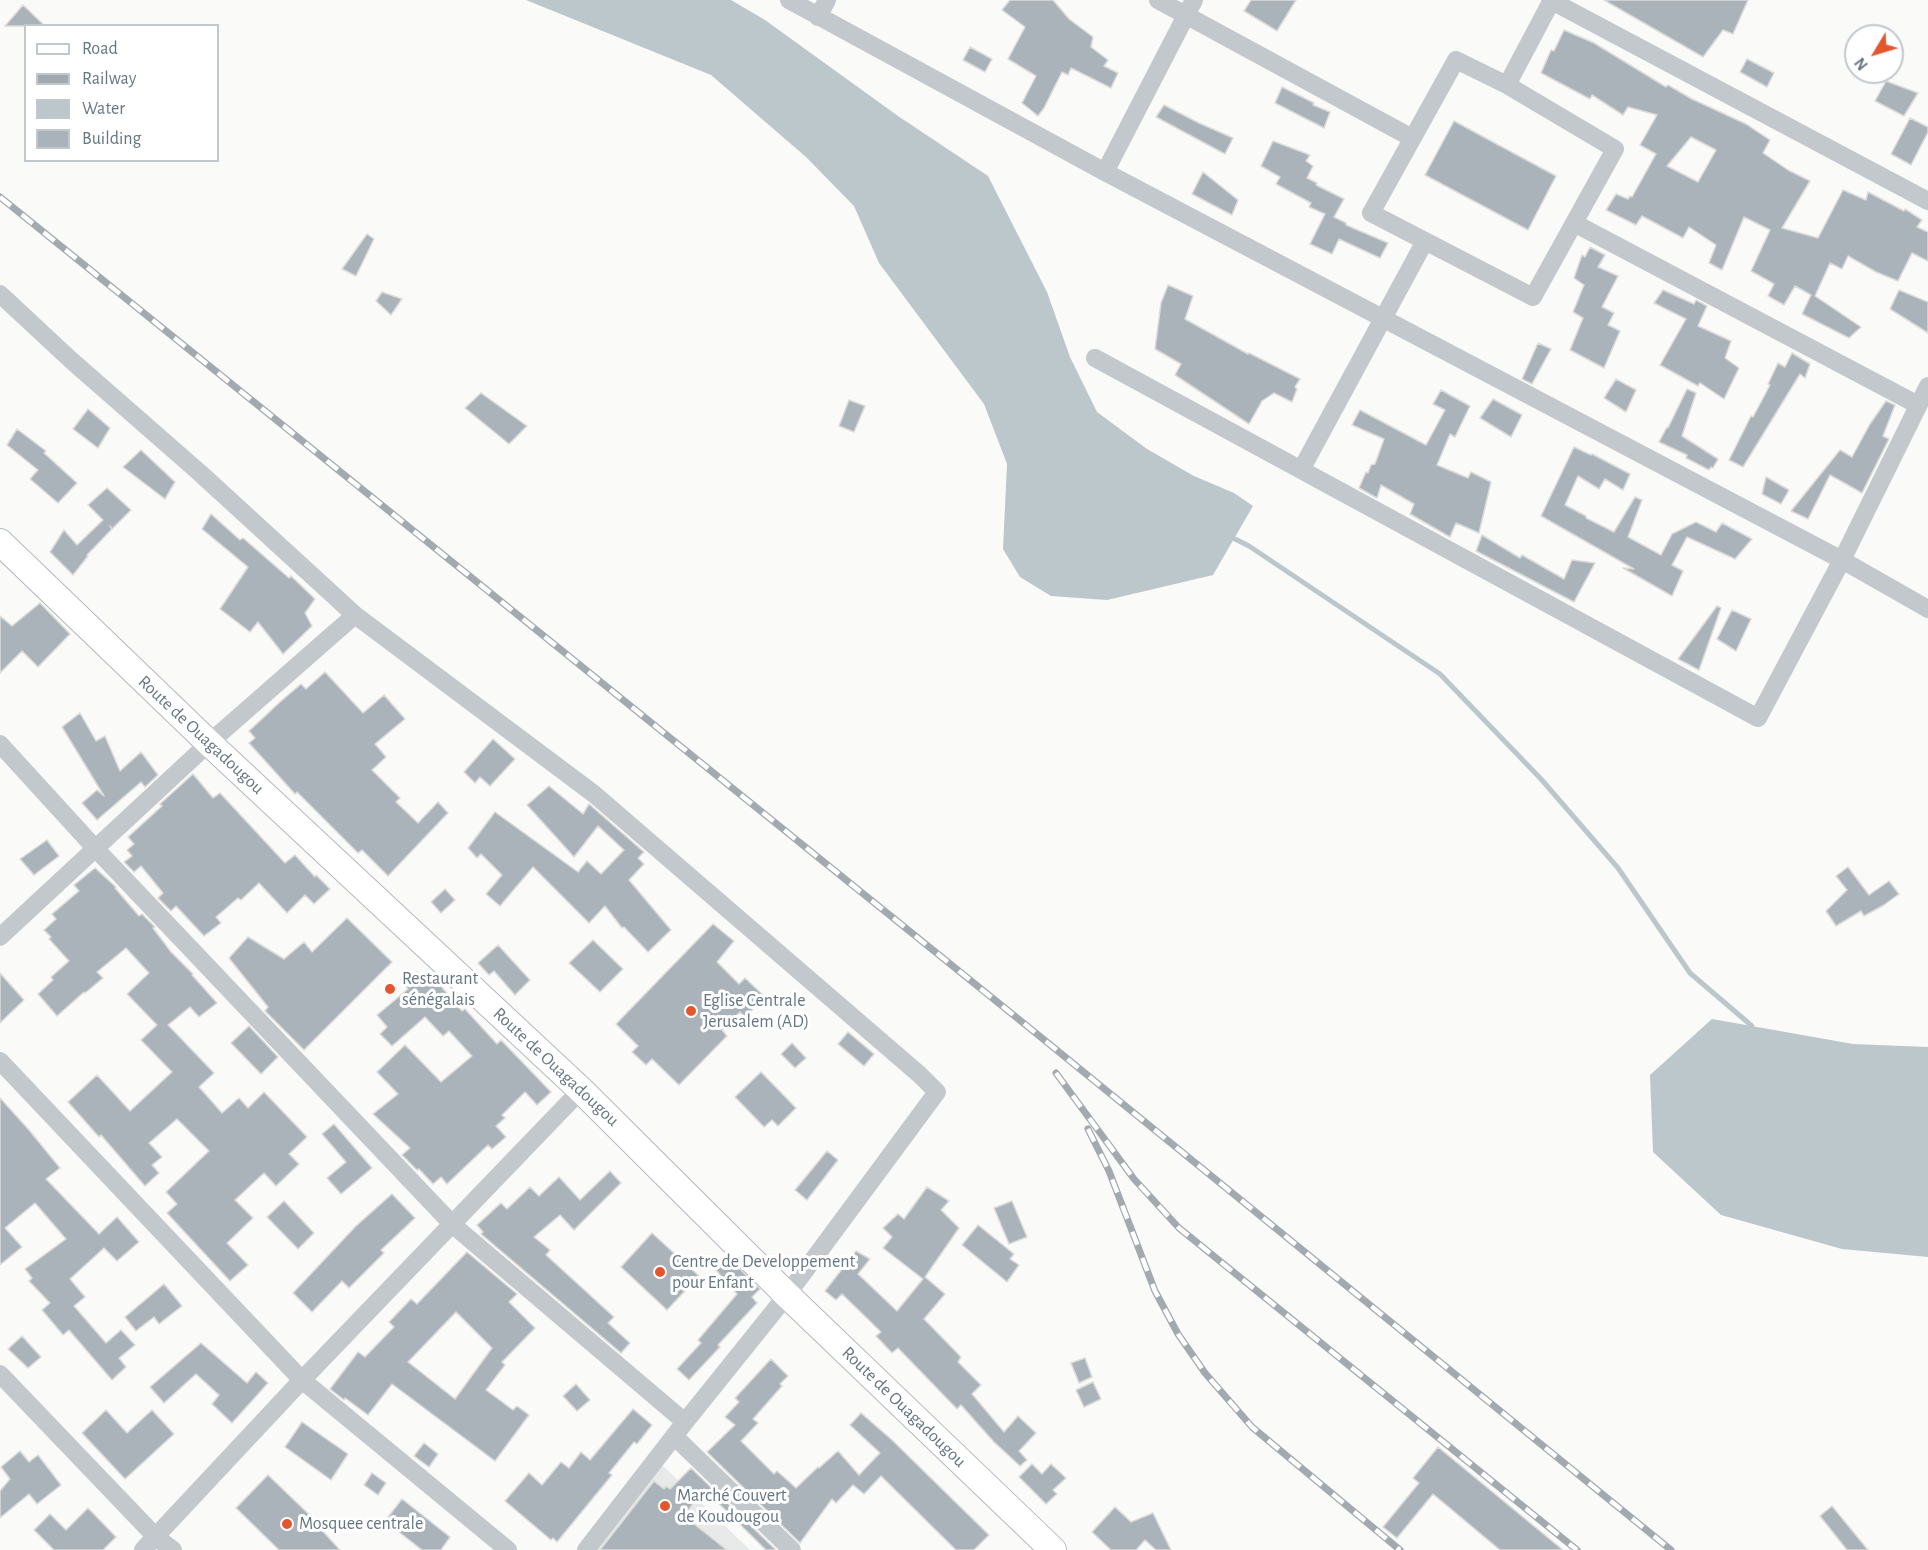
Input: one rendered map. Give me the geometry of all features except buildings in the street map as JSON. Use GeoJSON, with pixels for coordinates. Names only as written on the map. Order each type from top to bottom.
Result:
{"type":"FeatureCollection","features":[{"type":"Feature","properties":{"kind":"street"},"geometry":{"type":"LineString","coordinates":[[789,0],[1105,172],[1842,560],[1928,609]]}},
{"type":"Feature","properties":{"kind":"street"},"geometry":{"type":"LineString","coordinates":[[818,17],[827,0]]}},
{"type":"Feature","properties":{"kind":"street"},"geometry":{"type":"LineString","coordinates":[[1158,0],[1190,8],[1412,138]]}},
{"type":"Feature","properties":{"kind":"street"},"geometry":{"type":"LineString","coordinates":[[1507,85],[1551,0],[1928,201]]}},
{"type":"Feature","properties":{"kind":"street"},"geometry":{"type":"LineString","coordinates":[[1105,172],[1190,8]]}},
{"type":"Feature","properties":{"kind":"street"},"geometry":{"type":"LineString","coordinates":[[1456,60],[1507,85],[1615,149],[1533,297],[1371,213],[1412,138],[1456,60]]}},
{"type":"Feature","properties":{"kind":"street"},"geometry":{"type":"LineString","coordinates":[[1574,223],[1918,405]]}},
{"type":"Feature","properties":{"kind":"street"},"geometry":{"type":"LineString","coordinates":[[1301,470],[1425,241]]}},
{"type":"Feature","properties":{"kind":"street"},"geometry":{"type":"LineString","coordinates":[[0,294],[72,361],[201,472],[356,615],[594,794],[938,1092],[787,1295],[586,1550]]}},
{"type":"Feature","properties":{"kind":"street"},"geometry":{"type":"LineString","coordinates":[[1095,358],[1758,718],[1842,560],[1928,386]]}},
{"type":"Feature","properties":{"kind":"street","name":"Route de Ouagadougou"},"geometry":{"type":"LineString","coordinates":[[0,542],[209,743],[581,1090],[787,1295],[1053,1550]]}},
{"type":"Feature","properties":{"kind":"street"},"geometry":{"type":"LineString","coordinates":[[0,937],[209,743],[356,615]]}},
{"type":"Feature","properties":{"kind":"street"},"geometry":{"type":"LineString","coordinates":[[0,744],[95,848],[453,1225],[680,1429],[792,1550]]}},
{"type":"Feature","properties":{"kind":"street"},"geometry":{"type":"LineString","coordinates":[[0,1061],[302,1380],[508,1550]]}},
{"type":"Feature","properties":{"kind":"street"},"geometry":{"type":"LineString","coordinates":[[150,1544],[302,1380],[581,1090]]}},
{"type":"Feature","properties":{"kind":"street"},"geometry":{"type":"LineString","coordinates":[[0,1374],[150,1544],[172,1550]]}},
{"type":"Feature","properties":{"kind":"shaded area","name":"Marché Couvert de Koudougou"},"geometry":{"type":"Polygon","coordinates":[[[659,1462],[750,1550],[592,1550],[659,1462]]]}},
{"type":"Feature","properties":{"kind":"water"},"geometry":{"type":"Polygon","coordinates":[[[526,0],[731,0],[765,20],[898,116],[988,176],[1047,292],[1070,357],[1097,412],[1147,449],[1194,476],[1234,493],[1253,506],[1213,575],[1107,600],[1051,596],[1020,577],[1003,549],[1007,464],[984,404],[879,263],[854,206],[806,157],[711,75],[526,0]]]}},
{"type":"Feature","properties":{"kind":"water"},"geometry":{"type":"Polygon","coordinates":[[[1712,1019],[1853,1044],[1928,1047],[1928,1257],[1842,1249],[1721,1215],[1653,1152],[1650,1075],[1712,1019]]]}},
{"type":"Feature","properties":{"kind":"waterway"},"geometry":{"type":"LineString","coordinates":[[1235,539],[1249,546],[1440,674],[1541,779],[1618,868],[1690,973],[1752,1026]]}},
{"type":"Feature","properties":{"kind":"railway"},"geometry":{"type":"LineString","coordinates":[[0,197],[1032,1030],[1671,1550]]}},
{"type":"Feature","properties":{"kind":"railway"},"geometry":{"type":"LineString","coordinates":[[1056,1073],[1134,1179],[1179,1228],[1577,1550]]}},
{"type":"Feature","properties":{"kind":"railway"},"geometry":{"type":"LineString","coordinates":[[1088,1129],[1109,1171],[1155,1291],[1178,1334],[1205,1373],[1252,1427],[1400,1550]]}},
{"type":"Feature","properties":{"kind":"place","name":"Restaurant sénégalais"},"geometry":{"type":"Point","coordinates":[390,989]}},
{"type":"Feature","properties":{"kind":"place","name":"Eglise Centrale Jerusalem (AD)"},"geometry":{"type":"Point","coordinates":[691,1011]}},
{"type":"Feature","properties":{"kind":"place","name":"Centre de Developpement pour Enfant"},"geometry":{"type":"Point","coordinates":[660,1272]}},
{"type":"Feature","properties":{"kind":"place","name":"Marché Couvert de Koudougou"},"geometry":{"type":"Point","coordinates":[665,1506]}},
{"type":"Feature","properties":{"kind":"place","name":"Mosquee centrale"},"geometry":{"type":"Point","coordinates":[287,1524]}}]}
